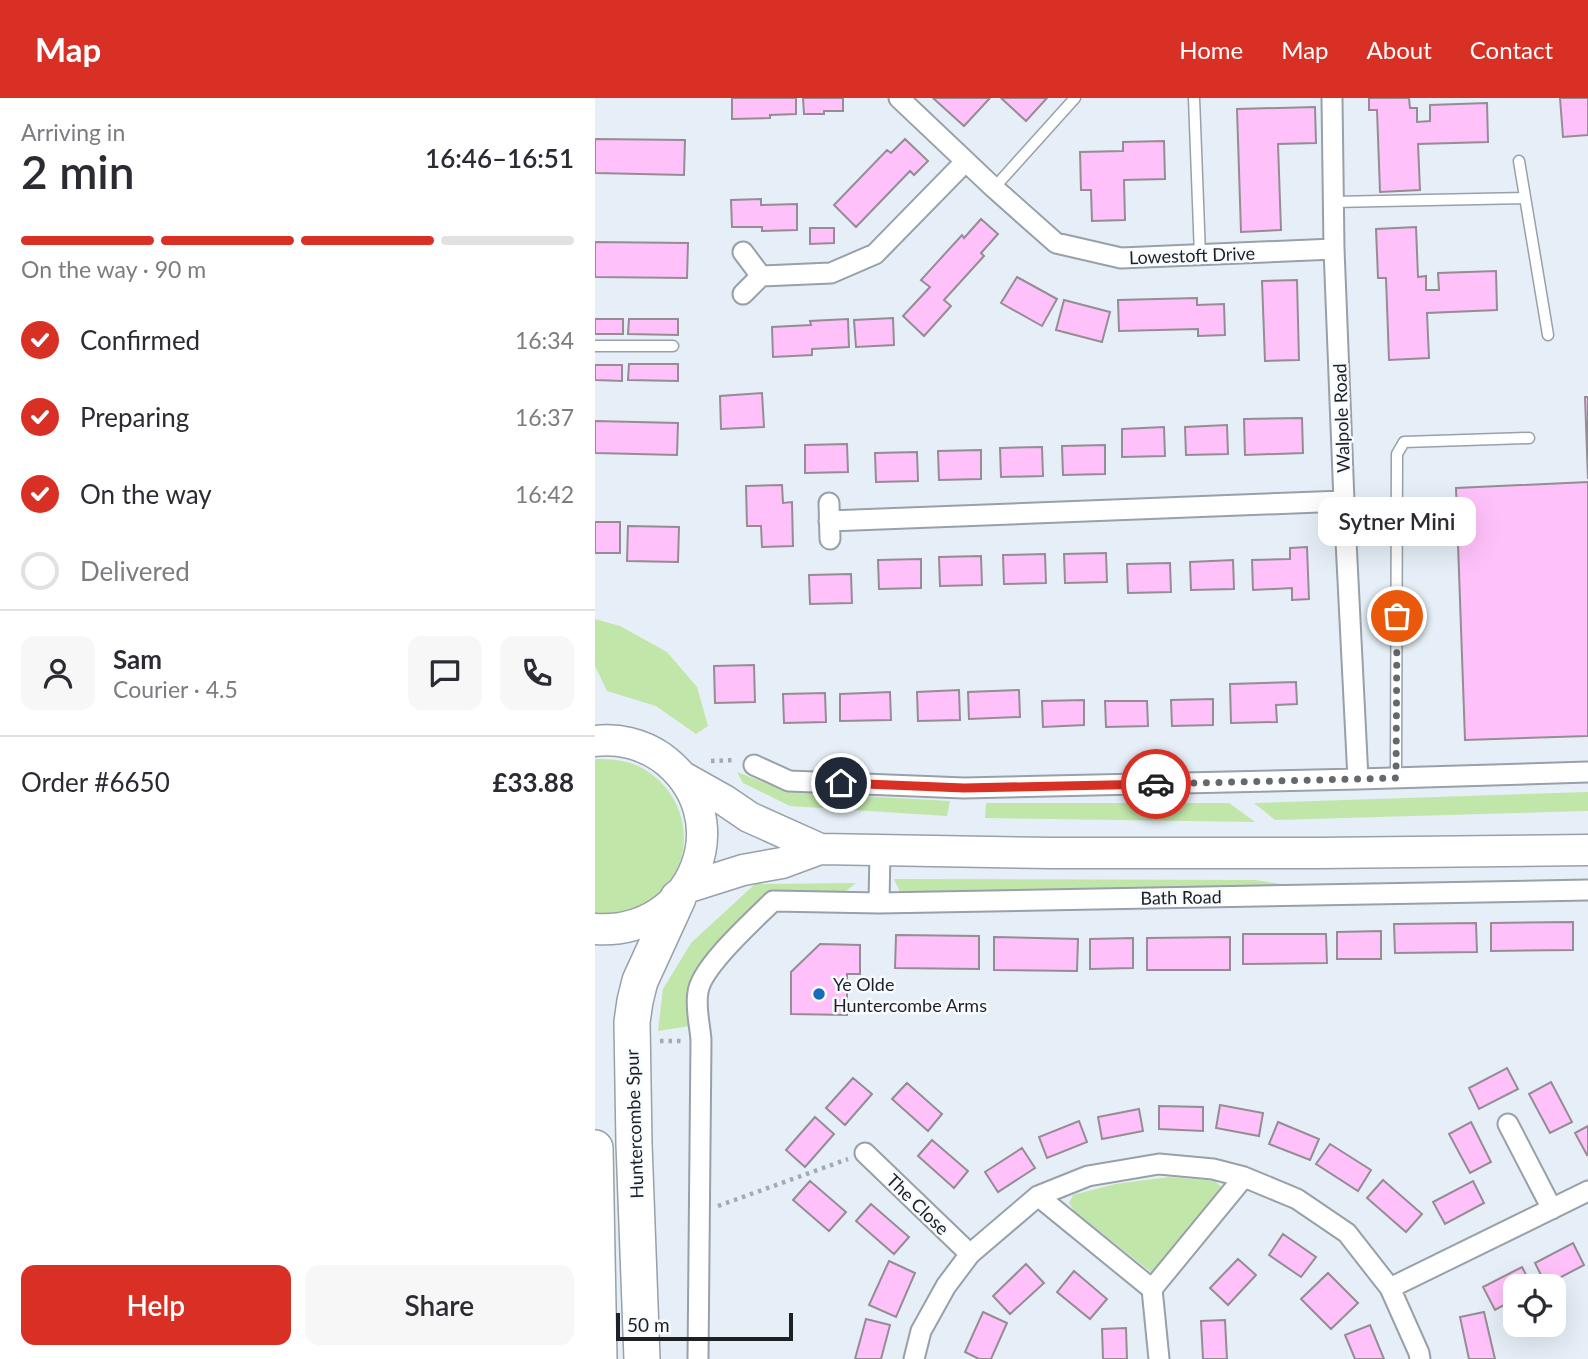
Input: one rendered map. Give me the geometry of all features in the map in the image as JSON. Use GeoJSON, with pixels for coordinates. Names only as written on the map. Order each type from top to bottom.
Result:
{"type":"FeatureCollection","features":[{"type":"Feature","properties":{"kind":"highway","name":"Huntercombe Spur"},"geometry":{"type":"LineString","coordinates":[[642,1359],[632,1022],[640,981],[682,893]]}},
{"type":"Feature","properties":{"kind":"highway"},"geometry":{"type":"LineString","coordinates":[[595,1148],[599,1359]]}},
{"type":"Feature","properties":{"kind":"main road"},"geometry":{"type":"LineString","coordinates":[[603,736],[656,753],[683,777],[749,817],[820,849]]}},
{"type":"Feature","properties":{"kind":"main road"},"geometry":{"type":"LineString","coordinates":[[595,929],[620,929],[636,925],[658,914],[682,893],[695,872],[702,839],[701,823],[698,808],[683,777]]}},
{"type":"Feature","properties":{"kind":"main road"},"geometry":{"type":"LineString","coordinates":[[682,893],[743,870],[782,863],[820,849],[1320,853],[1588,850]]}},
{"type":"Feature","properties":{"kind":"street","name":"Lowestoft Drive"},"geometry":{"type":"LineString","coordinates":[[899,98],[965,162],[1056,243],[1121,258],[1334,249]]}},
{"type":"Feature","properties":{"kind":"street","name":"Walpole Road"},"geometry":{"type":"LineString","coordinates":[[1332,98],[1334,249],[1358,779]]}},
{"type":"Feature","properties":{"kind":"street"},"geometry":{"type":"LineString","coordinates":[[743,294],[761,276],[831,273],[875,254],[965,162]]}},
{"type":"Feature","properties":{"kind":"street"},"geometry":{"type":"LineString","coordinates":[[743,252],[761,276]]}},
{"type":"Feature","properties":{"kind":"street"},"geometry":{"type":"LineString","coordinates":[[829,521],[1344,501]]}},
{"type":"Feature","properties":{"kind":"street"},"geometry":{"type":"LineString","coordinates":[[754,765],[789,781],[964,788],[1588,772]]}},
{"type":"Feature","properties":{"kind":"street"},"geometry":{"type":"LineString","coordinates":[[879,903],[880,851]]}},
{"type":"Feature","properties":{"kind":"street","name":"Bath Road"},"geometry":{"type":"LineString","coordinates":[[700,1213],[701,1040],[698,991],[701,980],[712,964],[773,901],[879,903],[1588,890]]}},
{"type":"Feature","properties":{"kind":"street"},"geometry":{"type":"LineString","coordinates":[[1508,1124],[1552,1209]]}},
{"type":"Feature","properties":{"kind":"street","name":"The Close"},"geometry":{"type":"LineString","coordinates":[[865,1153],[970,1254]]}},
{"type":"Feature","properties":{"kind":"street"},"geometry":{"type":"LineString","coordinates":[[914,1359],[921,1331],[946,1286],[970,1254],[1038,1196],[1088,1176],[1159,1164],[1213,1169],[1244,1177],[1297,1199],[1347,1233],[1390,1288],[1420,1359]]}},
{"type":"Feature","properties":{"kind":"street"},"geometry":{"type":"LineString","coordinates":[[1152,1289],[1244,1177]]}},
{"type":"Feature","properties":{"kind":"street"},"geometry":{"type":"LineString","coordinates":[[1390,1288],[1588,1191]]}},
{"type":"Feature","properties":{"kind":"street"},"geometry":{"type":"LineString","coordinates":[[1038,1196],[1152,1289],[1159,1359]]}},
{"type":"Feature","properties":{"kind":"street"},"geometry":{"type":"LineString","coordinates":[[698,1359],[700,1213]]}},
{"type":"Feature","properties":{"kind":"lane"},"geometry":{"type":"LineString","coordinates":[[994,188],[1075,98]]}},
{"type":"Feature","properties":{"kind":"lane"},"geometry":{"type":"LineString","coordinates":[[1194,98],[1200,255]]}},
{"type":"Feature","properties":{"kind":"lane"},"geometry":{"type":"LineString","coordinates":[[1519,161],[1548,335]]}},
{"type":"Feature","properties":{"kind":"lane"},"geometry":{"type":"LineString","coordinates":[[1333,202],[1525,198]]}},
{"type":"Feature","properties":{"kind":"lane"},"geometry":{"type":"LineString","coordinates":[[595,345],[673,346]]}},
{"type":"Feature","properties":{"kind":"lane"},"geometry":{"type":"LineString","coordinates":[[1396,778],[1397,454],[1404,442],[1529,438]]}},
{"type":"Feature","properties":{"kind":"path"},"geometry":{"type":"LineString","coordinates":[[700,1213],[865,1153]]}},
{"type":"Feature","properties":{"kind":"green space"},"geometry":{"type":"Polygon","coordinates":[[[595,619],[620,626],[667,652],[697,687],[708,726],[696,734],[656,706],[607,691],[595,666],[595,619]]]}},
{"type":"Feature","properties":{"kind":"green space"},"geometry":{"type":"Polygon","coordinates":[[[595,759],[631,763],[658,779],[670,793],[683,825],[681,859],[674,876],[649,904],[624,915],[595,917],[595,759]]]}},
{"type":"Feature","properties":{"kind":"green space"},"geometry":{"type":"Polygon","coordinates":[[[737,772],[789,792],[950,801],[947,816],[790,806],[743,783],[737,772]]]}},
{"type":"Feature","properties":{"kind":"green space"},"geometry":{"type":"Polygon","coordinates":[[[1588,792],[1588,811],[1275,820],[1254,803],[1588,792]]]}},
{"type":"Feature","properties":{"kind":"green space"},"geometry":{"type":"Polygon","coordinates":[[[986,803],[1229,803],[1255,822],[985,818],[986,803]]]}},
{"type":"Feature","properties":{"kind":"green space"},"geometry":{"type":"Polygon","coordinates":[[[894,879],[1255,880],[1301,887],[1285,892],[900,892],[894,879]]]}},
{"type":"Feature","properties":{"kind":"green space"},"geometry":{"type":"Polygon","coordinates":[[[856,883],[846,891],[771,891],[713,949],[690,983],[690,1026],[658,1031],[663,989],[691,943],[755,884],[856,883]]]}},
{"type":"Feature","properties":{"kind":"green space"},"geometry":{"type":"Polygon","coordinates":[[[1169,1177],[1215,1181],[1226,1191],[1158,1275],[1074,1211],[1069,1203],[1073,1195],[1115,1184],[1169,1177]]]}},
{"type":"Feature","properties":{"kind":"building"},"geometry":{"type":"Polygon","coordinates":[[[732,98],[796,98],[796,114],[732,119],[732,98]]]}},
{"type":"Feature","properties":{"kind":"building"},"geometry":{"type":"Polygon","coordinates":[[[803,98],[843,98],[843,111],[804,114],[803,98]]]}},
{"type":"Feature","properties":{"kind":"building"},"geometry":{"type":"Polygon","coordinates":[[[933,98],[990,98],[964,126],[933,98]]]}},
{"type":"Feature","properties":{"kind":"building"},"geometry":{"type":"Polygon","coordinates":[[[1001,98],[1047,98],[1026,121],[1001,98]]]}},
{"type":"Feature","properties":{"kind":"building"},"geometry":{"type":"Polygon","coordinates":[[[1369,98],[1409,98],[1410,108],[1417,108],[1417,122],[1430,121],[1430,105],[1487,103],[1488,142],[1418,144],[1420,190],[1380,192],[1377,110],[1369,110],[1369,98]]]}},
{"type":"Feature","properties":{"kind":"building"},"geometry":{"type":"Polygon","coordinates":[[[1560,98],[1588,98],[1588,135],[1563,137],[1560,98]]]}},
{"type":"Feature","properties":{"kind":"building"},"geometry":{"type":"Polygon","coordinates":[[[1315,107],[1316,143],[1278,144],[1281,230],[1241,232],[1237,109],[1315,107]]]}},
{"type":"Feature","properties":{"kind":"building"},"geometry":{"type":"Polygon","coordinates":[[[595,139],[685,140],[684,175],[595,173],[595,139]]]}},
{"type":"Feature","properties":{"kind":"building"},"geometry":{"type":"Polygon","coordinates":[[[905,139],[928,161],[914,175],[910,171],[856,227],[834,205],[887,150],[891,153],[905,139]]]}},
{"type":"Feature","properties":{"kind":"building"},"geometry":{"type":"Polygon","coordinates":[[[1164,141],[1165,179],[1124,180],[1125,220],[1092,221],[1091,190],[1081,190],[1080,152],[1123,151],[1123,142],[1164,141]]]}},
{"type":"Feature","properties":{"kind":"building"},"geometry":{"type":"Polygon","coordinates":[[[761,199],[761,205],[797,204],[797,230],[762,231],[762,227],[732,227],[731,200],[761,199]]]}},
{"type":"Feature","properties":{"kind":"building"},"geometry":{"type":"Polygon","coordinates":[[[981,219],[998,234],[981,253],[984,256],[944,300],[951,306],[924,336],[903,316],[930,287],[921,280],[962,235],[964,238],[981,219]]]}},
{"type":"Feature","properties":{"kind":"building"},"geometry":{"type":"Polygon","coordinates":[[[1416,227],[1418,277],[1426,276],[1426,290],[1439,290],[1438,273],[1496,271],[1497,310],[1427,313],[1429,358],[1389,360],[1386,278],[1378,278],[1376,229],[1416,227]]]}},
{"type":"Feature","properties":{"kind":"building"},"geometry":{"type":"Polygon","coordinates":[[[810,228],[834,228],[834,243],[810,244],[810,228]]]}},
{"type":"Feature","properties":{"kind":"building"},"geometry":{"type":"Polygon","coordinates":[[[595,242],[688,243],[687,278],[595,277],[595,242]]]}},
{"type":"Feature","properties":{"kind":"building"},"geometry":{"type":"Polygon","coordinates":[[[1017,277],[1057,299],[1042,326],[1001,303],[1017,277]]]}},
{"type":"Feature","properties":{"kind":"building"},"geometry":{"type":"Polygon","coordinates":[[[1297,280],[1299,360],[1265,361],[1262,281],[1297,280]]]}},
{"type":"Feature","properties":{"kind":"building"},"geometry":{"type":"Polygon","coordinates":[[[1197,298],[1197,305],[1224,304],[1225,335],[1198,336],[1198,329],[1119,331],[1118,300],[1197,298]]]}},
{"type":"Feature","properties":{"kind":"building"},"geometry":{"type":"Polygon","coordinates":[[[1064,300],[1110,312],[1102,342],[1056,330],[1064,300]]]}},
{"type":"Feature","properties":{"kind":"building"},"geometry":{"type":"Polygon","coordinates":[[[893,318],[894,345],[856,347],[854,320],[893,318]]]}},
{"type":"Feature","properties":{"kind":"building"},"geometry":{"type":"Polygon","coordinates":[[[595,319],[623,319],[623,334],[595,334],[595,319]]]}},
{"type":"Feature","properties":{"kind":"building"},"geometry":{"type":"Polygon","coordinates":[[[629,319],[678,319],[678,335],[628,334],[629,319]]]}},
{"type":"Feature","properties":{"kind":"building"},"geometry":{"type":"Polygon","coordinates":[[[848,319],[849,347],[812,349],[812,355],[773,357],[772,327],[848,319]]]}},
{"type":"Feature","properties":{"kind":"building"},"geometry":{"type":"Polygon","coordinates":[[[629,364],[678,364],[678,381],[628,380],[629,364]]]}},
{"type":"Feature","properties":{"kind":"building"},"geometry":{"type":"Polygon","coordinates":[[[595,365],[622,365],[622,381],[595,380],[595,365]]]}},
{"type":"Feature","properties":{"kind":"building"},"geometry":{"type":"Polygon","coordinates":[[[762,393],[764,427],[721,429],[720,396],[762,393]]]}},
{"type":"Feature","properties":{"kind":"building"},"geometry":{"type":"Polygon","coordinates":[[[1585,397],[1588,397],[1588,479],[1585,397]]]}},
{"type":"Feature","properties":{"kind":"building"},"geometry":{"type":"Polygon","coordinates":[[[1302,418],[1303,453],[1245,455],[1244,419],[1302,418]]]}},
{"type":"Feature","properties":{"kind":"building"},"geometry":{"type":"Polygon","coordinates":[[[595,421],[678,423],[677,455],[595,453],[595,421]]]}},
{"type":"Feature","properties":{"kind":"building"},"geometry":{"type":"Polygon","coordinates":[[[1227,425],[1228,454],[1186,455],[1185,427],[1227,425]]]}},
{"type":"Feature","properties":{"kind":"building"},"geometry":{"type":"Polygon","coordinates":[[[1164,427],[1165,456],[1122,457],[1122,429],[1164,427]]]}},
{"type":"Feature","properties":{"kind":"building"},"geometry":{"type":"Polygon","coordinates":[[[847,444],[848,472],[805,473],[805,445],[847,444]]]}},
{"type":"Feature","properties":{"kind":"building"},"geometry":{"type":"Polygon","coordinates":[[[1105,445],[1105,474],[1063,475],[1062,446],[1105,445]]]}},
{"type":"Feature","properties":{"kind":"building"},"geometry":{"type":"Polygon","coordinates":[[[1042,447],[1043,476],[1001,477],[1000,448],[1042,447]]]}},
{"type":"Feature","properties":{"kind":"building"},"geometry":{"type":"Polygon","coordinates":[[[981,450],[981,479],[939,480],[938,451],[981,450]]]}},
{"type":"Feature","properties":{"kind":"building"},"geometry":{"type":"Polygon","coordinates":[[[917,452],[918,481],[876,482],[875,453],[917,452]]]}},
{"type":"Feature","properties":{"kind":"building"},"geometry":{"type":"Polygon","coordinates":[[[1588,482],[1588,736],[1465,740],[1456,488],[1588,482]]]}},
{"type":"Feature","properties":{"kind":"building"},"geometry":{"type":"Polygon","coordinates":[[[782,485],[783,503],[792,502],[793,546],[762,547],[761,526],[747,526],[746,486],[782,485]]]}},
{"type":"Feature","properties":{"kind":"building"},"geometry":{"type":"Polygon","coordinates":[[[595,522],[620,522],[620,553],[595,553],[595,522]]]}},
{"type":"Feature","properties":{"kind":"building"},"geometry":{"type":"Polygon","coordinates":[[[628,526],[679,527],[678,562],[627,561],[628,526]]]}},
{"type":"Feature","properties":{"kind":"building"},"geometry":{"type":"Polygon","coordinates":[[[1307,547],[1309,599],[1292,600],[1292,588],[1253,590],[1252,560],[1290,559],[1290,548],[1307,547]]]}},
{"type":"Feature","properties":{"kind":"building"},"geometry":{"type":"Polygon","coordinates":[[[1106,553],[1107,582],[1065,583],[1064,554],[1106,553]]]}},
{"type":"Feature","properties":{"kind":"building"},"geometry":{"type":"Polygon","coordinates":[[[1045,554],[1046,583],[1004,584],[1003,555],[1045,554]]]}},
{"type":"Feature","properties":{"kind":"building"},"geometry":{"type":"Polygon","coordinates":[[[981,556],[982,585],[940,586],[939,557],[981,556]]]}},
{"type":"Feature","properties":{"kind":"building"},"geometry":{"type":"Polygon","coordinates":[[[921,559],[921,588],[879,589],[878,560],[921,559]]]}},
{"type":"Feature","properties":{"kind":"building"},"geometry":{"type":"Polygon","coordinates":[[[1233,560],[1234,589],[1191,590],[1190,562],[1233,560]]]}},
{"type":"Feature","properties":{"kind":"building"},"geometry":{"type":"Polygon","coordinates":[[[1170,563],[1171,592],[1128,593],[1127,564],[1170,563]]]}},
{"type":"Feature","properties":{"kind":"building"},"geometry":{"type":"Polygon","coordinates":[[[851,574],[852,603],[810,604],[809,575],[851,574]]]}},
{"type":"Feature","properties":{"kind":"building"},"geometry":{"type":"Polygon","coordinates":[[[754,665],[755,702],[715,703],[714,666],[754,665]]]}},
{"type":"Feature","properties":{"kind":"building"},"geometry":{"type":"Polygon","coordinates":[[[1296,682],[1297,704],[1276,705],[1277,722],[1231,723],[1230,684],[1296,682]]]}},
{"type":"Feature","properties":{"kind":"building"},"geometry":{"type":"Polygon","coordinates":[[[959,690],[960,720],[918,721],[917,692],[959,690]]]}},
{"type":"Feature","properties":{"kind":"building"},"geometry":{"type":"Polygon","coordinates":[[[1019,690],[1020,717],[969,719],[968,692],[1019,690]]]}},
{"type":"Feature","properties":{"kind":"building"},"geometry":{"type":"Polygon","coordinates":[[[890,692],[891,720],[840,721],[840,694],[890,692]]]}},
{"type":"Feature","properties":{"kind":"building"},"geometry":{"type":"Polygon","coordinates":[[[825,693],[826,722],[784,723],[783,694],[825,693]]]}},
{"type":"Feature","properties":{"kind":"building"},"geometry":{"type":"Polygon","coordinates":[[[1213,699],[1213,725],[1172,726],[1171,700],[1213,699]]]}},
{"type":"Feature","properties":{"kind":"building"},"geometry":{"type":"Polygon","coordinates":[[[1084,700],[1084,725],[1043,727],[1042,701],[1084,700]]]}},
{"type":"Feature","properties":{"kind":"building"},"geometry":{"type":"Polygon","coordinates":[[[1105,701],[1147,701],[1148,726],[1106,727],[1105,701]]]}},
{"type":"Feature","properties":{"kind":"building"},"geometry":{"type":"Polygon","coordinates":[[[1573,922],[1573,950],[1491,951],[1491,923],[1573,922]]]}},
{"type":"Feature","properties":{"kind":"building"},"geometry":{"type":"Polygon","coordinates":[[[1476,923],[1477,952],[1395,953],[1394,924],[1476,923]]]}},
{"type":"Feature","properties":{"kind":"building"},"geometry":{"type":"Polygon","coordinates":[[[1381,931],[1381,959],[1337,959],[1337,932],[1381,931]]]}},
{"type":"Feature","properties":{"kind":"building"},"geometry":{"type":"Polygon","coordinates":[[[1243,934],[1326,934],[1327,963],[1243,964],[1243,934]]]}},
{"type":"Feature","properties":{"kind":"building"},"geometry":{"type":"Polygon","coordinates":[[[896,935],[979,936],[979,969],[895,968],[896,935]]]}},
{"type":"Feature","properties":{"kind":"building"},"geometry":{"type":"Polygon","coordinates":[[[994,937],[1078,939],[1077,971],[994,970],[994,937]]]}},
{"type":"Feature","properties":{"kind":"building"},"geometry":{"type":"Polygon","coordinates":[[[1230,937],[1230,970],[1147,970],[1147,938],[1230,937]]]}},
{"type":"Feature","properties":{"kind":"building"},"geometry":{"type":"Polygon","coordinates":[[[1133,938],[1133,968],[1090,969],[1090,939],[1133,938]]]}},
{"type":"Feature","properties":{"kind":"building","name":"Ye Olde Huntercombe Arms"},"geometry":{"type":"Polygon","coordinates":[[[820,944],[860,945],[860,974],[847,974],[847,1015],[791,1014],[791,972],[820,944]]]}},
{"type":"Feature","properties":{"kind":"building"},"geometry":{"type":"Polygon","coordinates":[[[1507,1068],[1518,1089],[1479,1109],[1469,1088],[1507,1068]]]}},
{"type":"Feature","properties":{"kind":"building"},"geometry":{"type":"Polygon","coordinates":[[[853,1078],[872,1094],[845,1125],[826,1108],[853,1078]]]}},
{"type":"Feature","properties":{"kind":"building"},"geometry":{"type":"Polygon","coordinates":[[[1551,1082],[1572,1122],[1550,1133],[1529,1094],[1551,1082]]]}},
{"type":"Feature","properties":{"kind":"building"},"geometry":{"type":"Polygon","coordinates":[[[907,1083],[942,1114],[928,1131],[892,1099],[907,1083]]]}},
{"type":"Feature","properties":{"kind":"building"},"geometry":{"type":"Polygon","coordinates":[[[1220,1105],[1263,1113],[1259,1136],[1216,1128],[1220,1105]]]}},
{"type":"Feature","properties":{"kind":"building"},"geometry":{"type":"Polygon","coordinates":[[[1159,1106],[1203,1107],[1203,1131],[1159,1129],[1159,1106]]]}},
{"type":"Feature","properties":{"kind":"building"},"geometry":{"type":"Polygon","coordinates":[[[1139,1109],[1143,1131],[1102,1139],[1098,1117],[1139,1109]]]}},
{"type":"Feature","properties":{"kind":"building"},"geometry":{"type":"Polygon","coordinates":[[[815,1117],[834,1134],[805,1167],[786,1150],[815,1117]]]}},
{"type":"Feature","properties":{"kind":"building"},"geometry":{"type":"Polygon","coordinates":[[[1079,1121],[1087,1142],[1047,1158],[1039,1137],[1079,1121]]]}},
{"type":"Feature","properties":{"kind":"building"},"geometry":{"type":"Polygon","coordinates":[[[1278,1122],[1319,1139],[1310,1160],[1269,1144],[1278,1122]]]}},
{"type":"Feature","properties":{"kind":"building"},"geometry":{"type":"Polygon","coordinates":[[[1471,1122],[1491,1162],[1470,1173],[1449,1134],[1471,1122]]]}},
{"type":"Feature","properties":{"kind":"building"},"geometry":{"type":"Polygon","coordinates":[[[1588,1126],[1588,1154],[1587,1155],[1575,1133],[1588,1126]]]}},
{"type":"Feature","properties":{"kind":"building"},"geometry":{"type":"Polygon","coordinates":[[[932,1140],[968,1171],[954,1188],[918,1156],[932,1140]]]}},
{"type":"Feature","properties":{"kind":"building"},"geometry":{"type":"Polygon","coordinates":[[[1330,1144],[1371,1170],[1358,1191],[1316,1164],[1330,1144]]]}},
{"type":"Feature","properties":{"kind":"building"},"geometry":{"type":"Polygon","coordinates":[[[1022,1148],[1035,1168],[998,1192],[985,1172],[1022,1148]]]}},
{"type":"Feature","properties":{"kind":"building"},"geometry":{"type":"Polygon","coordinates":[[[1383,1180],[1422,1214],[1406,1232],[1367,1198],[1383,1180]]]}},
{"type":"Feature","properties":{"kind":"building"},"geometry":{"type":"Polygon","coordinates":[[[810,1181],[846,1212],[829,1231],[793,1200],[810,1181]]]}},
{"type":"Feature","properties":{"kind":"building"},"geometry":{"type":"Polygon","coordinates":[[[1473,1181],[1484,1203],[1445,1224],[1433,1202],[1473,1181]]]}},
{"type":"Feature","properties":{"kind":"building"},"geometry":{"type":"Polygon","coordinates":[[[871,1204],[909,1237],[894,1254],[856,1221],[871,1204]]]}},
{"type":"Feature","properties":{"kind":"building"},"geometry":{"type":"Polygon","coordinates":[[[1283,1234],[1316,1257],[1301,1277],[1269,1255],[1283,1234]]]}},
{"type":"Feature","properties":{"kind":"building"},"geometry":{"type":"Polygon","coordinates":[[[1573,1243],[1584,1265],[1566,1274],[1540,1274],[1535,1263],[1573,1243]]]}},
{"type":"Feature","properties":{"kind":"building"},"geometry":{"type":"Polygon","coordinates":[[[1238,1259],[1256,1275],[1228,1305],[1210,1288],[1238,1259]]]}},
{"type":"Feature","properties":{"kind":"building"},"geometry":{"type":"Polygon","coordinates":[[[889,1261],[915,1273],[896,1317],[869,1305],[889,1261]]]}},
{"type":"Feature","properties":{"kind":"building"},"geometry":{"type":"Polygon","coordinates":[[[1026,1264],[1044,1283],[1010,1314],[993,1296],[1026,1264]]]}},
{"type":"Feature","properties":{"kind":"building"},"geometry":{"type":"Polygon","coordinates":[[[1522,1267],[1526,1274],[1508,1274],[1522,1267]]]}},
{"type":"Feature","properties":{"kind":"building"},"geometry":{"type":"Polygon","coordinates":[[[1074,1271],[1107,1299],[1090,1319],[1057,1292],[1074,1271]]]}},
{"type":"Feature","properties":{"kind":"building"},"geometry":{"type":"Polygon","coordinates":[[[1328,1273],[1358,1303],[1331,1329],[1301,1299],[1328,1273]]]}},
{"type":"Feature","properties":{"kind":"building"},"geometry":{"type":"Polygon","coordinates":[[[1503,1277],[1503,1306],[1495,1310],[1483,1287],[1503,1277]]]}},
{"type":"Feature","properties":{"kind":"building"},"geometry":{"type":"Polygon","coordinates":[[[983,1312],[1007,1323],[991,1359],[979,1359],[965,1352],[983,1312]]]}},
{"type":"Feature","properties":{"kind":"building"},"geometry":{"type":"Polygon","coordinates":[[[1484,1312],[1495,1359],[1469,1359],[1460,1317],[1484,1312]]]}},
{"type":"Feature","properties":{"kind":"building"},"geometry":{"type":"Polygon","coordinates":[[[866,1319],[890,1325],[881,1359],[855,1359],[866,1319]]]}},
{"type":"Feature","properties":{"kind":"building"},"geometry":{"type":"Polygon","coordinates":[[[1225,1320],[1227,1359],[1203,1359],[1201,1321],[1225,1320]]]}},
{"type":"Feature","properties":{"kind":"building"},"geometry":{"type":"Polygon","coordinates":[[[1370,1325],[1384,1359],[1355,1359],[1345,1335],[1370,1325]]]}},
{"type":"Feature","properties":{"kind":"building"},"geometry":{"type":"Polygon","coordinates":[[[1126,1328],[1127,1359],[1103,1359],[1102,1329],[1126,1328]]]}},
{"type":"Feature","properties":{"kind":"way so far"},"geometry":{"type":"LineString","coordinates":[[1156,784],[1396,778],[1397,616]]}},
{"type":"Feature","properties":{"kind":"place","name":"Sytner Mini"},"geometry":{"type":"Point","coordinates":[1397,616]}},
{"type":"Feature","properties":{"kind":"place","name":"Ye Olde Huntercombe Arms"},"geometry":{"type":"Point","coordinates":[819,994]}},
{"type":"Feature","properties":{"kind":"route"},"geometry":{"type":"LineString","coordinates":[[841,783],[964,788],[1156,784]]}}]}
